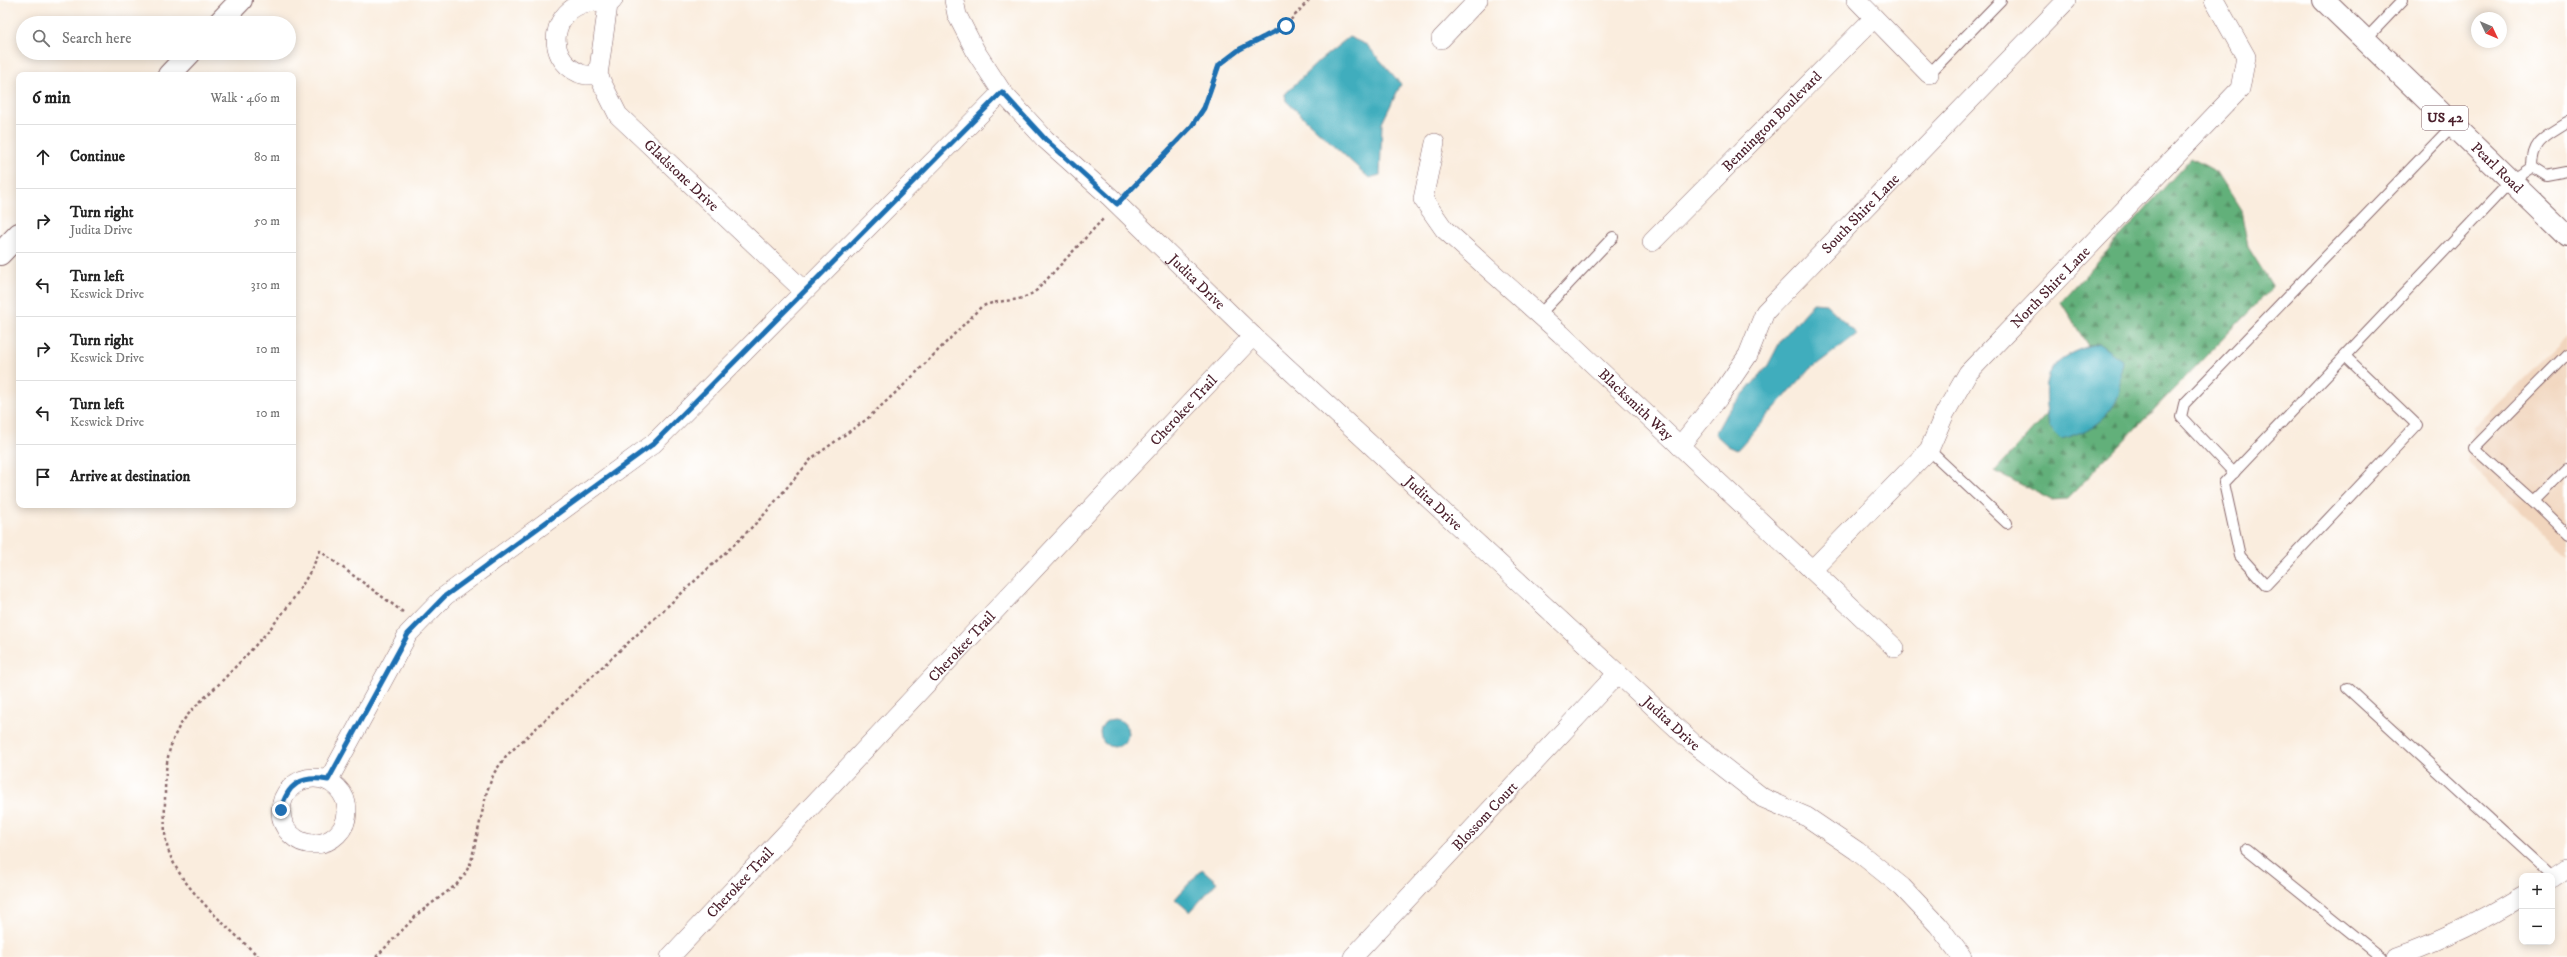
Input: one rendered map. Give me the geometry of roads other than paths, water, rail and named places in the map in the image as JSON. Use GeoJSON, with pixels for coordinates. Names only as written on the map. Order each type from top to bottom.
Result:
{"type":"FeatureCollection","features":[{"type":"Feature","properties":{"kind":"main road"},"geometry":{"type":"LineString","coordinates":[[225,16],[240,0]]}},
{"type":"Feature","properties":{"kind":"main road","name":"Pearl Road"},"geometry":{"type":"LineString","coordinates":[[2324,0],[2567,235]]}},
{"type":"Feature","properties":{"kind":"main road"},"geometry":{"type":"LineString","coordinates":[[173,72],[184,60]]}},
{"type":"Feature","properties":{"kind":"main road"},"geometry":{"type":"LineString","coordinates":[[0,254],[16,237]]}},
{"type":"Feature","properties":{"kind":"street","name":"Judita Drive"},"geometry":{"type":"LineString","coordinates":[[954,0],[957,15],[976,52],[1002,92],[1045,139],[1117,204],[1253,336],[1694,744],[1763,798],[1807,817],[1857,851],[1902,887],[1938,925],[1962,957]]}},
{"type":"Feature","properties":{"kind":"street"},"geometry":{"type":"LineString","coordinates":[[1441,39],[1478,0]]}},
{"type":"Feature","properties":{"kind":"street"},"geometry":{"type":"LineString","coordinates":[[1857,0],[1929,74]]}},
{"type":"Feature","properties":{"kind":"street","name":"South Shire Lane"},"geometry":{"type":"LineString","coordinates":[[1680,446],[1720,396],[1748,355],[1765,312],[2067,0]]}},
{"type":"Feature","properties":{"kind":"street","name":"North Shire Lane"},"geometry":{"type":"LineString","coordinates":[[1812,570],[1929,450],[1945,413],[1968,373],[2240,89],[2246,57],[2214,0]]}},
{"type":"Feature","properties":{"kind":"street"},"geometry":{"type":"LineString","coordinates":[[591,2],[610,2],[598,75],[580,74],[565,65],[556,50],[555,33],[562,17],[575,6],[591,2]]}},
{"type":"Feature","properties":{"kind":"street","name":"Bennington Boulevard"},"geometry":{"type":"LineString","coordinates":[[1652,242],[1874,18]]}},
{"type":"Feature","properties":{"kind":"street","name":"Gladstone Drive"},"geometry":{"type":"LineString","coordinates":[[598,75],[618,116],[803,290]]}},
{"type":"Feature","properties":{"kind":"street"},"geometry":{"type":"LineString","coordinates":[[328,780],[408,634],[445,596],[653,444],[803,290],[1002,92]]}},
{"type":"Feature","properties":{"kind":"street","name":"Blacksmith Way"},"geometry":{"type":"LineString","coordinates":[[1435,143],[1422,199],[1444,229],[1539,314],[1895,648]]}},
{"type":"Feature","properties":{"kind":"street","name":"Cherokee Trail"},"geometry":{"type":"LineString","coordinates":[[670,957],[1253,336]]}},
{"type":"Feature","properties":{"kind":"street","name":"Blossom Court"},"geometry":{"type":"LineString","coordinates":[[1353,957],[1617,674]]}},
{"type":"Feature","properties":{"kind":"street"},"geometry":{"type":"LineString","coordinates":[[2396,957],[2443,940],[2473,925],[2519,898]]}},
{"type":"Feature","properties":{"kind":"lane"},"geometry":{"type":"LineString","coordinates":[[1929,74],[2001,0]]}},
{"type":"Feature","properties":{"kind":"lane"},"geometry":{"type":"LineString","coordinates":[[2366,39],[2403,0]]}},
{"type":"Feature","properties":{"kind":"lane"},"geometry":{"type":"LineString","coordinates":[[2532,167],[2532,156],[2536,143],[2567,123]]}},
{"type":"Feature","properties":{"kind":"lane"},"geometry":{"type":"LineString","coordinates":[[2234,473],[2181,417],[2184,404],[2453,125]]}},
{"type":"Feature","properties":{"kind":"lane"},"geometry":{"type":"LineString","coordinates":[[2532,167],[2546,176],[2567,172]]}},
{"type":"Feature","properties":{"kind":"lane"},"geometry":{"type":"LineString","coordinates":[[2345,356],[2417,424],[2266,584],[2240,556],[2224,484],[2345,356],[2474,221],[2511,181],[2532,167]]}},
{"type":"Feature","properties":{"kind":"lane"},"geometry":{"type":"LineString","coordinates":[[1539,314],[1613,237]]}},
{"type":"Feature","properties":{"kind":"lane"},"geometry":{"type":"LineString","coordinates":[[2567,354],[2474,448],[2567,534]]}},
{"type":"Feature","properties":{"kind":"lane"},"geometry":{"type":"LineString","coordinates":[[1929,450],[2007,523]]}},
{"type":"Feature","properties":{"kind":"lane"},"geometry":{"type":"LineString","coordinates":[[2533,501],[2567,467]]}},
{"type":"Feature","properties":{"kind":"lane"},"geometry":{"type":"LineString","coordinates":[[2347,688],[2552,873]]}},
{"type":"Feature","properties":{"kind":"lane"},"geometry":{"type":"LineString","coordinates":[[2247,848],[2381,957]]}},
{"type":"Feature","properties":{"kind":"water"},"geometry":{"type":"Polygon","coordinates":[[[1349,37],[1367,45],[1401,84],[1382,123],[1380,175],[1369,178],[1286,101],[1285,94],[1319,61],[1349,37]]]}},
{"type":"Feature","properties":{"kind":"water"},"geometry":{"type":"Polygon","coordinates":[[[1813,303],[1826,304],[1857,334],[1808,371],[1737,450],[1728,446],[1715,434],[1726,414],[1767,367],[1781,340],[1813,303]]]}},
{"type":"Feature","properties":{"kind":"water"},"geometry":{"type":"Polygon","coordinates":[[[2098,343],[2122,360],[2121,384],[2118,397],[2114,405],[2102,420],[2087,430],[2061,439],[2049,427],[2045,393],[2050,371],[2057,363],[2067,356],[2080,349],[2098,343]]]}},
{"type":"Feature","properties":{"kind":"water"},"geometry":{"type":"Polygon","coordinates":[[[1114,719],[1124,723],[1128,733],[1124,743],[1114,747],[1104,743],[1100,733],[1104,723],[1114,719]]]}},
{"type":"Feature","properties":{"kind":"water"},"geometry":{"type":"Polygon","coordinates":[[[1202,869],[1217,882],[1190,912],[1175,899],[1202,869]]]}}]}
